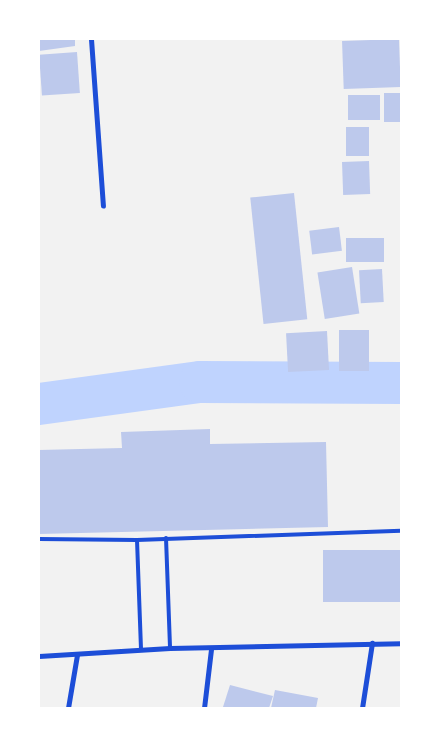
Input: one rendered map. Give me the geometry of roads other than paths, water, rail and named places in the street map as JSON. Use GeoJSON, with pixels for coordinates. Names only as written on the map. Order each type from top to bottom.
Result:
{"type":"FeatureCollection","features":[{"type":"Feature","properties":{"kind":"street"},"geometry":{"type":"LineString","coordinates":[[91,39],[104,206]]}},
{"type":"Feature","properties":{"kind":"street"},"geometry":{"type":"LineString","coordinates":[[362,708],[372,643]]}},
{"type":"Feature","properties":{"kind":"street"},"geometry":{"type":"LineString","coordinates":[[39,656],[170,648],[211,649],[401,643]]}},
{"type":"Feature","properties":{"kind":"street"},"geometry":{"type":"LineString","coordinates":[[204,708],[211,649]]}},
{"type":"Feature","properties":{"kind":"street"},"geometry":{"type":"LineString","coordinates":[[68,708],[77,655]]}},
{"type":"Feature","properties":{"kind":"lane"},"geometry":{"type":"LineString","coordinates":[[39,539],[136,540],[401,531]]}},
{"type":"Feature","properties":{"kind":"lane"},"geometry":{"type":"LineString","coordinates":[[166,538],[170,648]]}},
{"type":"Feature","properties":{"kind":"lane"},"geometry":{"type":"LineString","coordinates":[[136,540],[141,650]]}},
{"type":"Feature","properties":{"kind":"waterway"},"geometry":{"type":"LineString","coordinates":[[39,404],[200,382],[401,383]]}}]}
